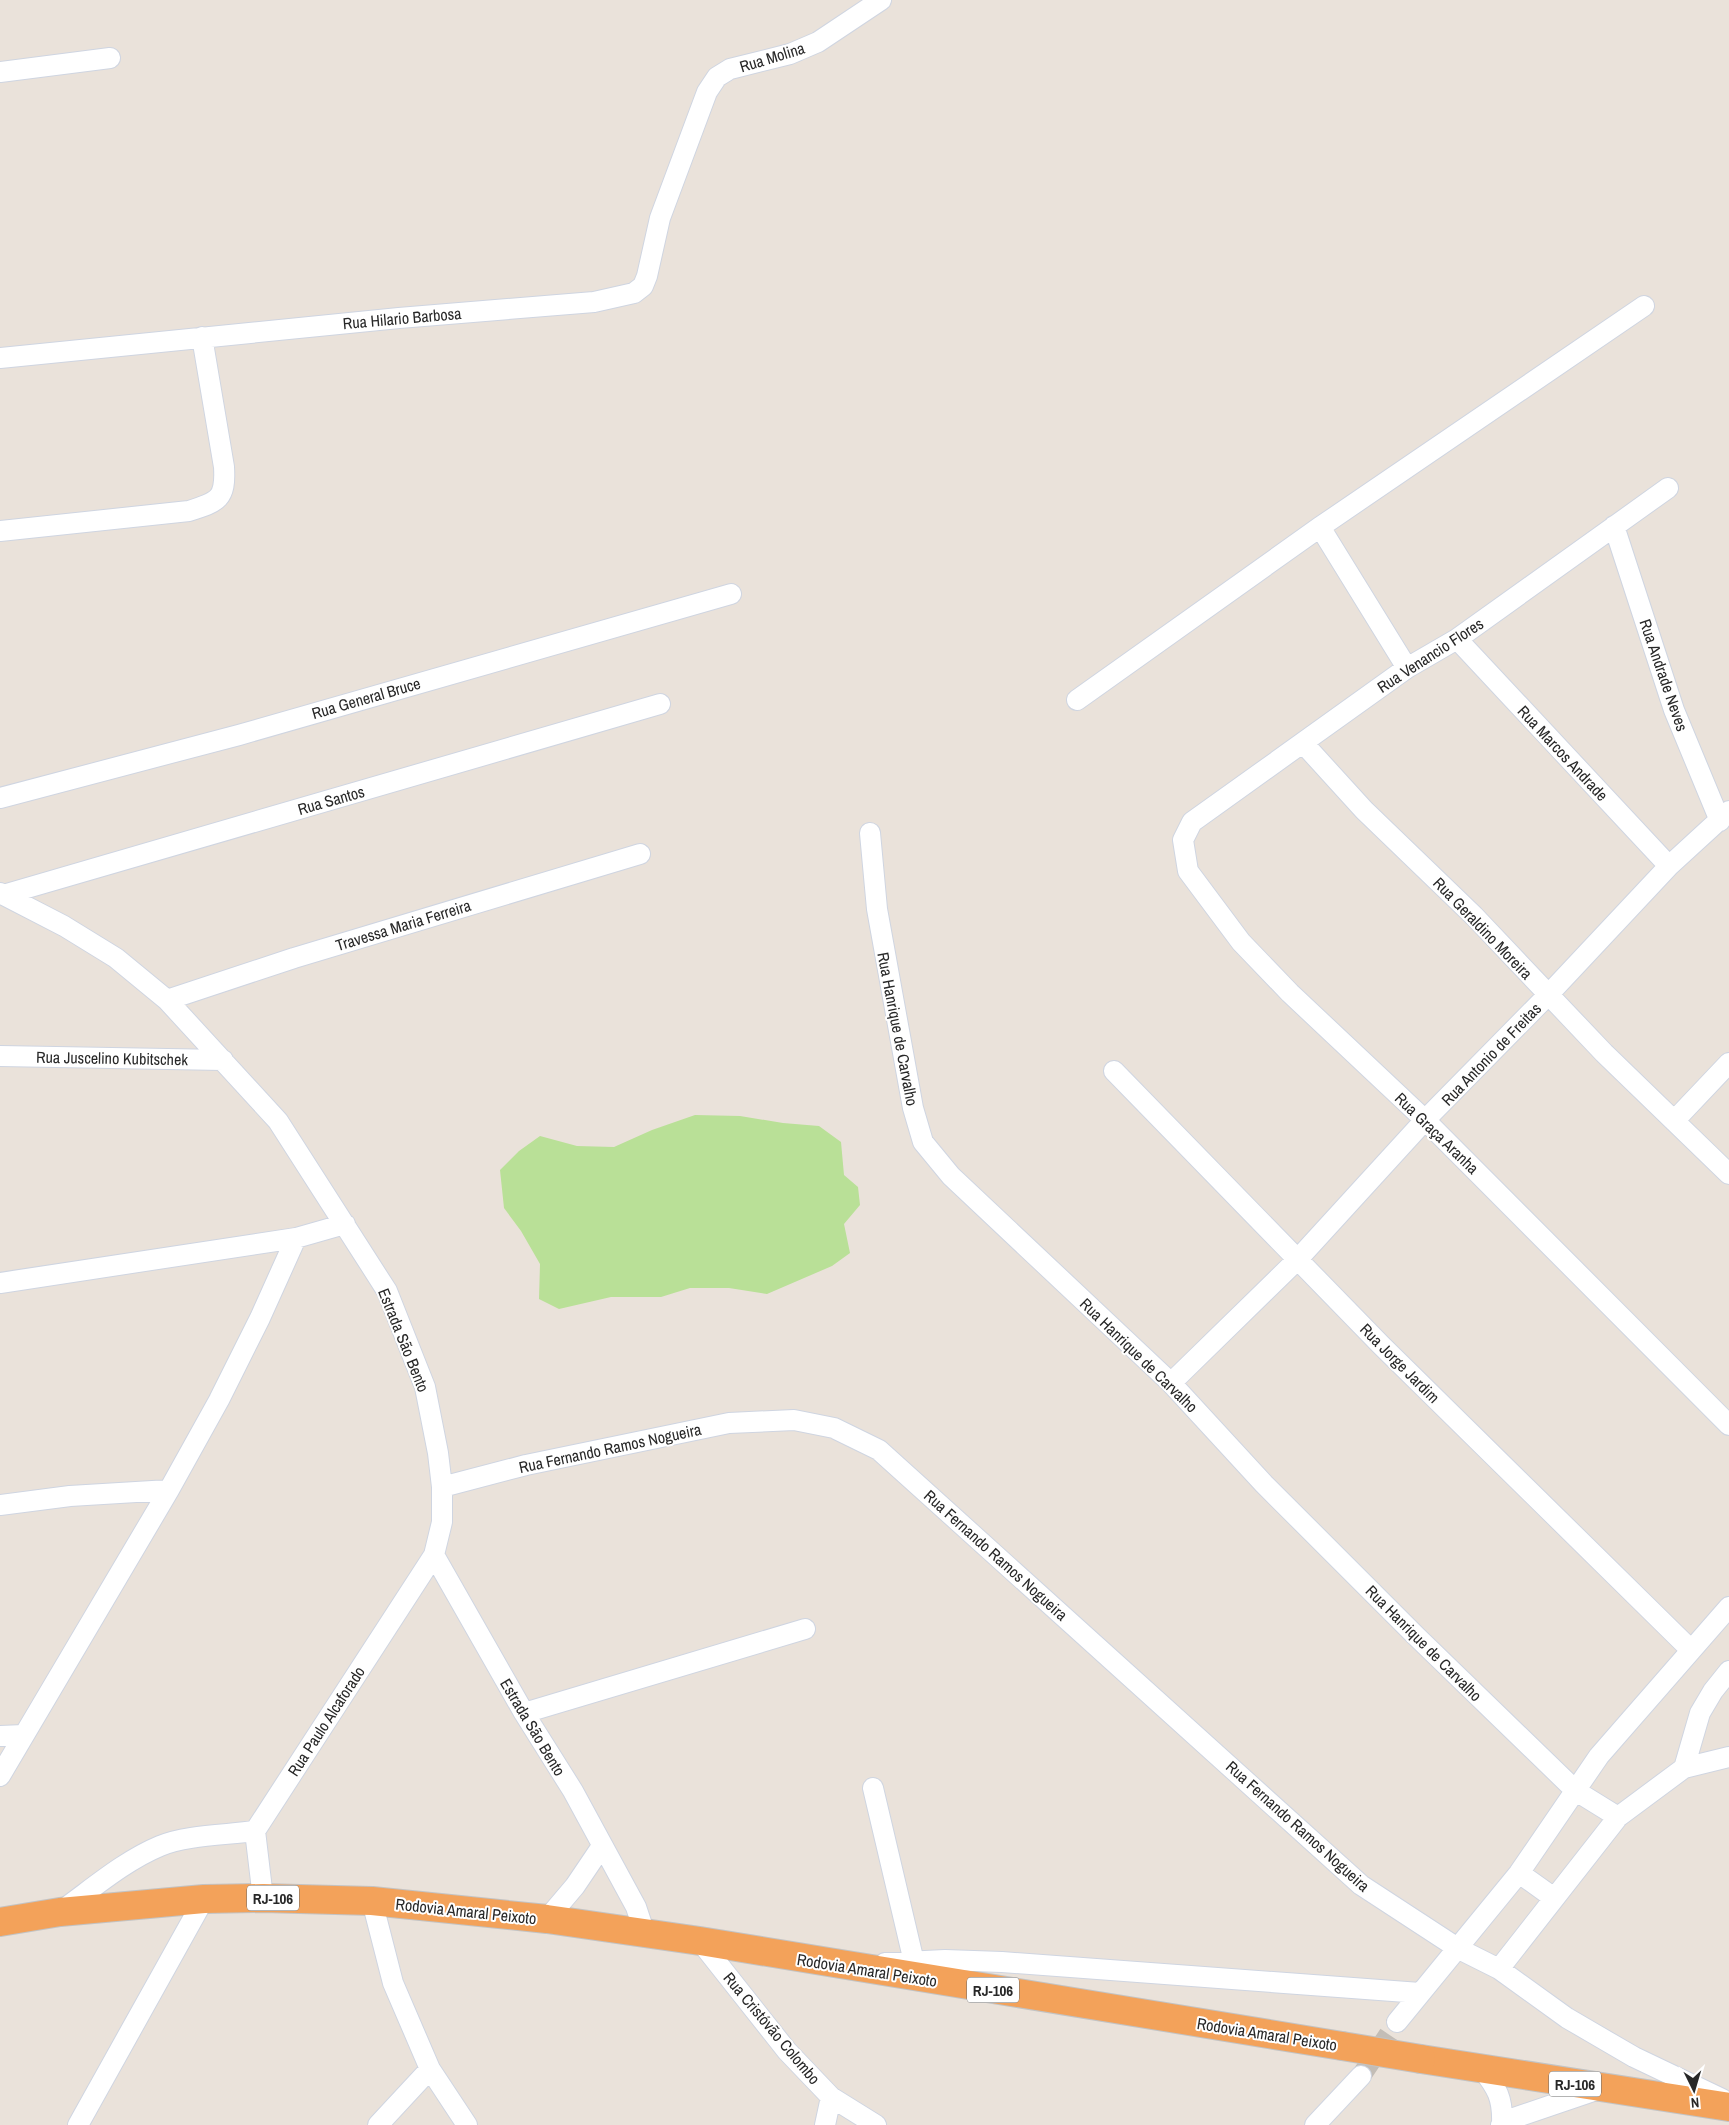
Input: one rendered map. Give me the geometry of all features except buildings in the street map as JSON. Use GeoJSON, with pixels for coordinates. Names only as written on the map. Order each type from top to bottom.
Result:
{"type":"FeatureCollection","features":[{"type":"Feature","properties":{"kind":"highway","name":"Rodovia Amaral Peixoto"},"geometry":{"type":"LineString","coordinates":[[0,1922],[60,1912],[204,1899],[263,1898],[372,1901],[547,1919],[700,1942],[1421,2060],[1729,2107]]}},
{"type":"Feature","properties":{"kind":"street","name":"Rua Molina"},"geometry":{"type":"LineString","coordinates":[[689,135],[707,92],[717,77],[730,69],[790,54],[818,42],[881,0]]}},
{"type":"Feature","properties":{"kind":"street"},"geometry":{"type":"LineString","coordinates":[[0,72],[110,58]]}},
{"type":"Feature","properties":{"kind":"street","name":"Rua Hilario Barbosa"},"geometry":{"type":"LineString","coordinates":[[0,358],[399,318],[594,302],[634,293],[643,286],[647,276],[660,218],[689,135]]}},
{"type":"Feature","properties":{"kind":"street"},"geometry":{"type":"LineString","coordinates":[[1077,700],[1320,527],[1644,306]]}},
{"type":"Feature","properties":{"kind":"street"},"geometry":{"type":"LineString","coordinates":[[0,531],[189,510],[212,504],[222,493],[225,483],[224,467],[202,337]]}},
{"type":"Feature","properties":{"kind":"street","name":"Rua Venancio Flores"},"geometry":{"type":"LineString","coordinates":[[1192,822],[1407,668],[1457,639],[1668,488]]}},
{"type":"Feature","properties":{"kind":"street","name":"Rua Andrade Neves"},"geometry":{"type":"LineString","coordinates":[[1614,526],[1674,710],[1724,816]]}},
{"type":"Feature","properties":{"kind":"street"},"geometry":{"type":"LineString","coordinates":[[1320,527],[1407,668]]}},
{"type":"Feature","properties":{"kind":"street","name":"Rua General Bruce"},"geometry":{"type":"LineString","coordinates":[[0,798],[238,735],[731,594]]}},
{"type":"Feature","properties":{"kind":"street","name":"Rua Marcos Andrade"},"geometry":{"type":"LineString","coordinates":[[1457,639],[1669,866]]}},
{"type":"Feature","properties":{"kind":"street","name":"Rua Santos"},"geometry":{"type":"LineString","coordinates":[[2,894],[660,704]]}},
{"type":"Feature","properties":{"kind":"street","name":"Rua Geraldino Moreira"},"geometry":{"type":"LineString","coordinates":[[1303,743],[1364,810],[1474,916],[1604,1054],[1729,1174]]}},
{"type":"Feature","properties":{"kind":"street","name":"Rua Antonio de Freitas"},"geometry":{"type":"LineString","coordinates":[[1171,1384],[1298,1259],[1426,1120],[1548,996],[1669,866],[1724,816]]}},
{"type":"Feature","properties":{"kind":"street","name":"Rua Graça Aranha"},"geometry":{"type":"LineString","coordinates":[[1192,822],[1183,840],[1188,871],[1241,942],[1290,993],[1426,1120],[1729,1426]]}},
{"type":"Feature","properties":{"kind":"street","name":"Rua Hanrique de Carvalho"},"geometry":{"type":"LineString","coordinates":[[870,833],[877,909],[883,946],[913,1108],[923,1142],[950,1176],[1171,1384],[1264,1484],[1576,1792],[1618,1817]]}},
{"type":"Feature","properties":{"kind":"street","name":"Travessa Maria Ferreira"},"geometry":{"type":"LineString","coordinates":[[167,1000],[312,953],[640,854]]}},
{"type":"Feature","properties":{"kind":"street","name":"Estrada São Bento"},"geometry":{"type":"LineString","coordinates":[[2,894],[64,926],[108,954],[167,1000],[278,1121],[387,1291],[425,1387],[438,1453],[442,1487],[442,1522],[434,1555],[524,1714],[573,1791],[636,1907],[645,1934]]}},
{"type":"Feature","properties":{"kind":"street","name":"Rua Juscelino Kubitschek"},"geometry":{"type":"LineString","coordinates":[[0,1056],[223,1060]]}},
{"type":"Feature","properties":{"kind":"street"},"geometry":{"type":"LineString","coordinates":[[1674,1121],[1729,1063]]}},
{"type":"Feature","properties":{"kind":"street","name":"Rua Jorge Jardim"},"geometry":{"type":"LineString","coordinates":[[1114,1071],[1381,1345],[1690,1650]]}},
{"type":"Feature","properties":{"kind":"street"},"geometry":{"type":"LineString","coordinates":[[0,1283],[296,1238],[345,1224]]}},
{"type":"Feature","properties":{"kind":"street"},"geometry":{"type":"LineString","coordinates":[[0,1776],[169,1490],[219,1400],[260,1318],[296,1238]]}},
{"type":"Feature","properties":{"kind":"street","name":"Rua Fernando Ramos Nogueira"},"geometry":{"type":"LineString","coordinates":[[442,1487],[526,1465],[729,1423],[794,1420],[834,1428],[879,1450],[1361,1885],[1458,1949],[1499,1969],[1567,2018],[1634,2057],[1729,2103]]}},
{"type":"Feature","properties":{"kind":"street"},"geometry":{"type":"LineString","coordinates":[[0,1505],[70,1496],[169,1490]]}},
{"type":"Feature","properties":{"kind":"street","name":"Rua Paulo Alcaforado"},"geometry":{"type":"LineString","coordinates":[[255,1831],[434,1555]]}},
{"type":"Feature","properties":{"kind":"street"},"geometry":{"type":"LineString","coordinates":[[1397,2022],[1519,1873],[1599,1756],[1729,1607]]}},
{"type":"Feature","properties":{"kind":"street"},"geometry":{"type":"LineString","coordinates":[[524,1714],[805,1629]]}},
{"type":"Feature","properties":{"kind":"street"},"geometry":{"type":"LineString","coordinates":[[1684,1768],[1700,1713],[1713,1691],[1729,1671]]}},
{"type":"Feature","properties":{"kind":"street"},"geometry":{"type":"LineString","coordinates":[[0,1736],[24,1735]]}},
{"type":"Feature","properties":{"kind":"street"},"geometry":{"type":"LineString","coordinates":[[1499,1969],[1618,1817],[1684,1768],[1729,1757]]}},
{"type":"Feature","properties":{"kind":"street"},"geometry":{"type":"LineString","coordinates":[[873,1788],[914,1962]]}},
{"type":"Feature","properties":{"kind":"street"},"geometry":{"type":"LineString","coordinates":[[60,1912],[118,1870],[160,1846],[176,1841],[255,1831],[263,1898]]}},
{"type":"Feature","properties":{"kind":"street"},"geometry":{"type":"LineString","coordinates":[[547,1919],[575,1886],[602,1846]]}},
{"type":"Feature","properties":{"kind":"street"},"geometry":{"type":"LineString","coordinates":[[1519,1873],[1554,1898]]}},
{"type":"Feature","properties":{"kind":"street"},"geometry":{"type":"LineString","coordinates":[[78,2125],[204,1899]]}},
{"type":"Feature","properties":{"kind":"street"},"geometry":{"type":"LineString","coordinates":[[372,1901],[394,1983],[430,2069],[468,2125]]}},
{"type":"Feature","properties":{"kind":"street","name":"Rua Cristóvão Colombo"},"geometry":{"type":"LineString","coordinates":[[700,1942],[787,2051],[831,2096],[876,2125]]}},
{"type":"Feature","properties":{"kind":"street"},"geometry":{"type":"LineString","coordinates":[[833,1964],[944,1960],[1002,1962],[1420,1993]]}},
{"type":"Feature","properties":{"kind":"street"},"geometry":{"type":"LineString","coordinates":[[378,2125],[430,2069]]}},
{"type":"Feature","properties":{"kind":"street"},"geometry":{"type":"LineString","coordinates":[[1482,2069],[1498,2090],[1502,2111],[1501,2124],[1603,2088]]}},
{"type":"Feature","properties":{"kind":"street"},"geometry":{"type":"LineString","coordinates":[[1315,2125],[1362,2076]]}},
{"type":"Feature","properties":{"kind":"street"},"geometry":{"type":"LineString","coordinates":[[825,2125],[831,2096]]}},
{"type":"Feature","properties":{"kind":"green space"},"geometry":{"type":"Polygon","coordinates":[[[695,1115],[740,1116],[783,1123],[819,1126],[841,1142],[844,1175],[858,1187],[860,1205],[844,1224],[850,1253],[832,1266],[767,1294],[729,1288],[690,1288],[661,1297],[611,1297],[559,1309],[539,1299],[540,1264],[521,1231],[504,1208],[500,1170],[519,1151],[540,1136],[577,1146],[614,1147],[652,1130],[695,1115]]]}},
{"type":"Feature","properties":{"kind":"tunnel"},"geometry":{"type":"LineString","coordinates":[[1361,2076],[1397,2022]]}}]}
